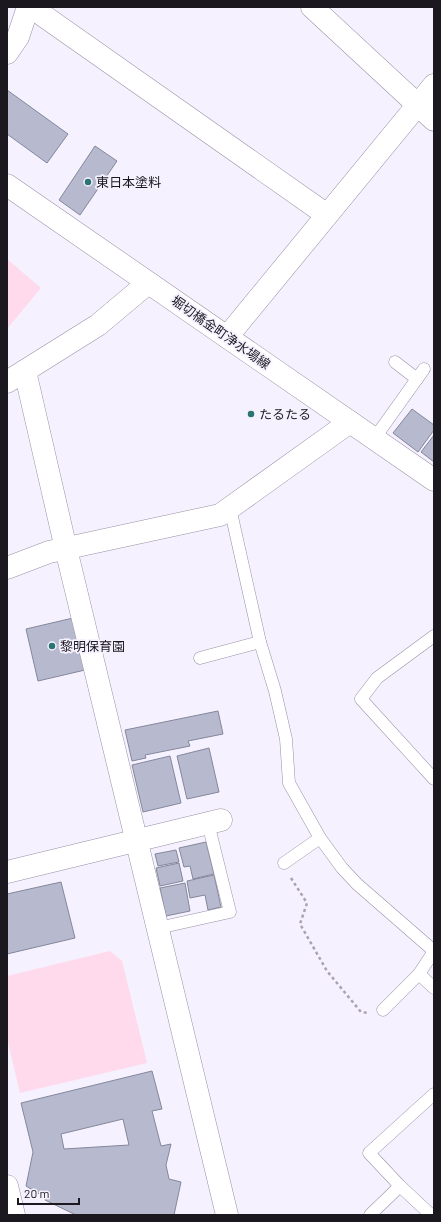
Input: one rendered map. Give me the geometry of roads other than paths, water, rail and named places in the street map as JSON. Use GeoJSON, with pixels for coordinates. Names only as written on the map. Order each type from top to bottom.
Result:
{"type":"FeatureCollection","features":[{"type":"Feature","properties":{"kind":"street"},"geometry":{"type":"LineString","coordinates":[[7,53],[18,37],[28,7]]}},
{"type":"Feature","properties":{"kind":"street"},"geometry":{"type":"LineString","coordinates":[[31,7],[327,215]]}},
{"type":"Feature","properties":{"kind":"street"},"geometry":{"type":"LineString","coordinates":[[312,7],[434,120]]}},
{"type":"Feature","properties":{"kind":"street"},"geometry":{"type":"LineString","coordinates":[[227,337],[434,85]]}},
{"type":"Feature","properties":{"kind":"street","name":"堀切橋金町浄水場線"},"geometry":{"type":"LineString","coordinates":[[7,185],[434,480]]}},
{"type":"Feature","properties":{"kind":"street"},"geometry":{"type":"LineString","coordinates":[[148,283],[98,325],[16,376],[66,549],[227,1215]]}},
{"type":"Feature","properties":{"kind":"street"},"geometry":{"type":"LineString","coordinates":[[7,568],[49,552],[220,514],[350,422]]}},
{"type":"Feature","properties":{"kind":"street"},"geometry":{"type":"LineString","coordinates":[[7,872],[215,822]]}},
{"type":"Feature","properties":{"kind":"street"},"geometry":{"type":"LineString","coordinates":[[7,1186],[14,1215]]}},
{"type":"Feature","properties":{"kind":"lane"},"geometry":{"type":"LineString","coordinates":[[374,439],[421,374],[395,362]]}},
{"type":"Feature","properties":{"kind":"lane"},"geometry":{"type":"LineString","coordinates":[[230,508],[260,642],[275,691],[286,739],[289,783],[320,838],[342,868],[357,884],[434,951],[419,974],[384,1010]]}},
{"type":"Feature","properties":{"kind":"lane"},"geometry":{"type":"LineString","coordinates":[[434,636],[377,678],[361,699],[434,779]]}},
{"type":"Feature","properties":{"kind":"lane"},"geometry":{"type":"LineString","coordinates":[[200,658],[260,642]]}},
{"type":"Feature","properties":{"kind":"lane"},"geometry":{"type":"LineString","coordinates":[[158,928],[230,912],[215,822]]}},
{"type":"Feature","properties":{"kind":"lane"},"geometry":{"type":"LineString","coordinates":[[284,863],[320,838]]}},
{"type":"Feature","properties":{"kind":"lane"},"geometry":{"type":"LineString","coordinates":[[419,974],[434,988]]}},
{"type":"Feature","properties":{"kind":"lane"},"geometry":{"type":"LineString","coordinates":[[431,1215],[400,1186],[369,1153],[434,1094]]}},
{"type":"Feature","properties":{"kind":"lane"},"geometry":{"type":"LineString","coordinates":[[370,1215],[400,1186]]}},
{"type":"Feature","properties":{"kind":"place","name":"東日本塗料"},"geometry":{"type":"Point","coordinates":[88,182]}},
{"type":"Feature","properties":{"kind":"place","name":"たるたる"},"geometry":{"type":"Point","coordinates":[251,414]}},
{"type":"Feature","properties":{"kind":"place","name":"黎明保育園"},"geometry":{"type":"Point","coordinates":[52,646]}}]}
